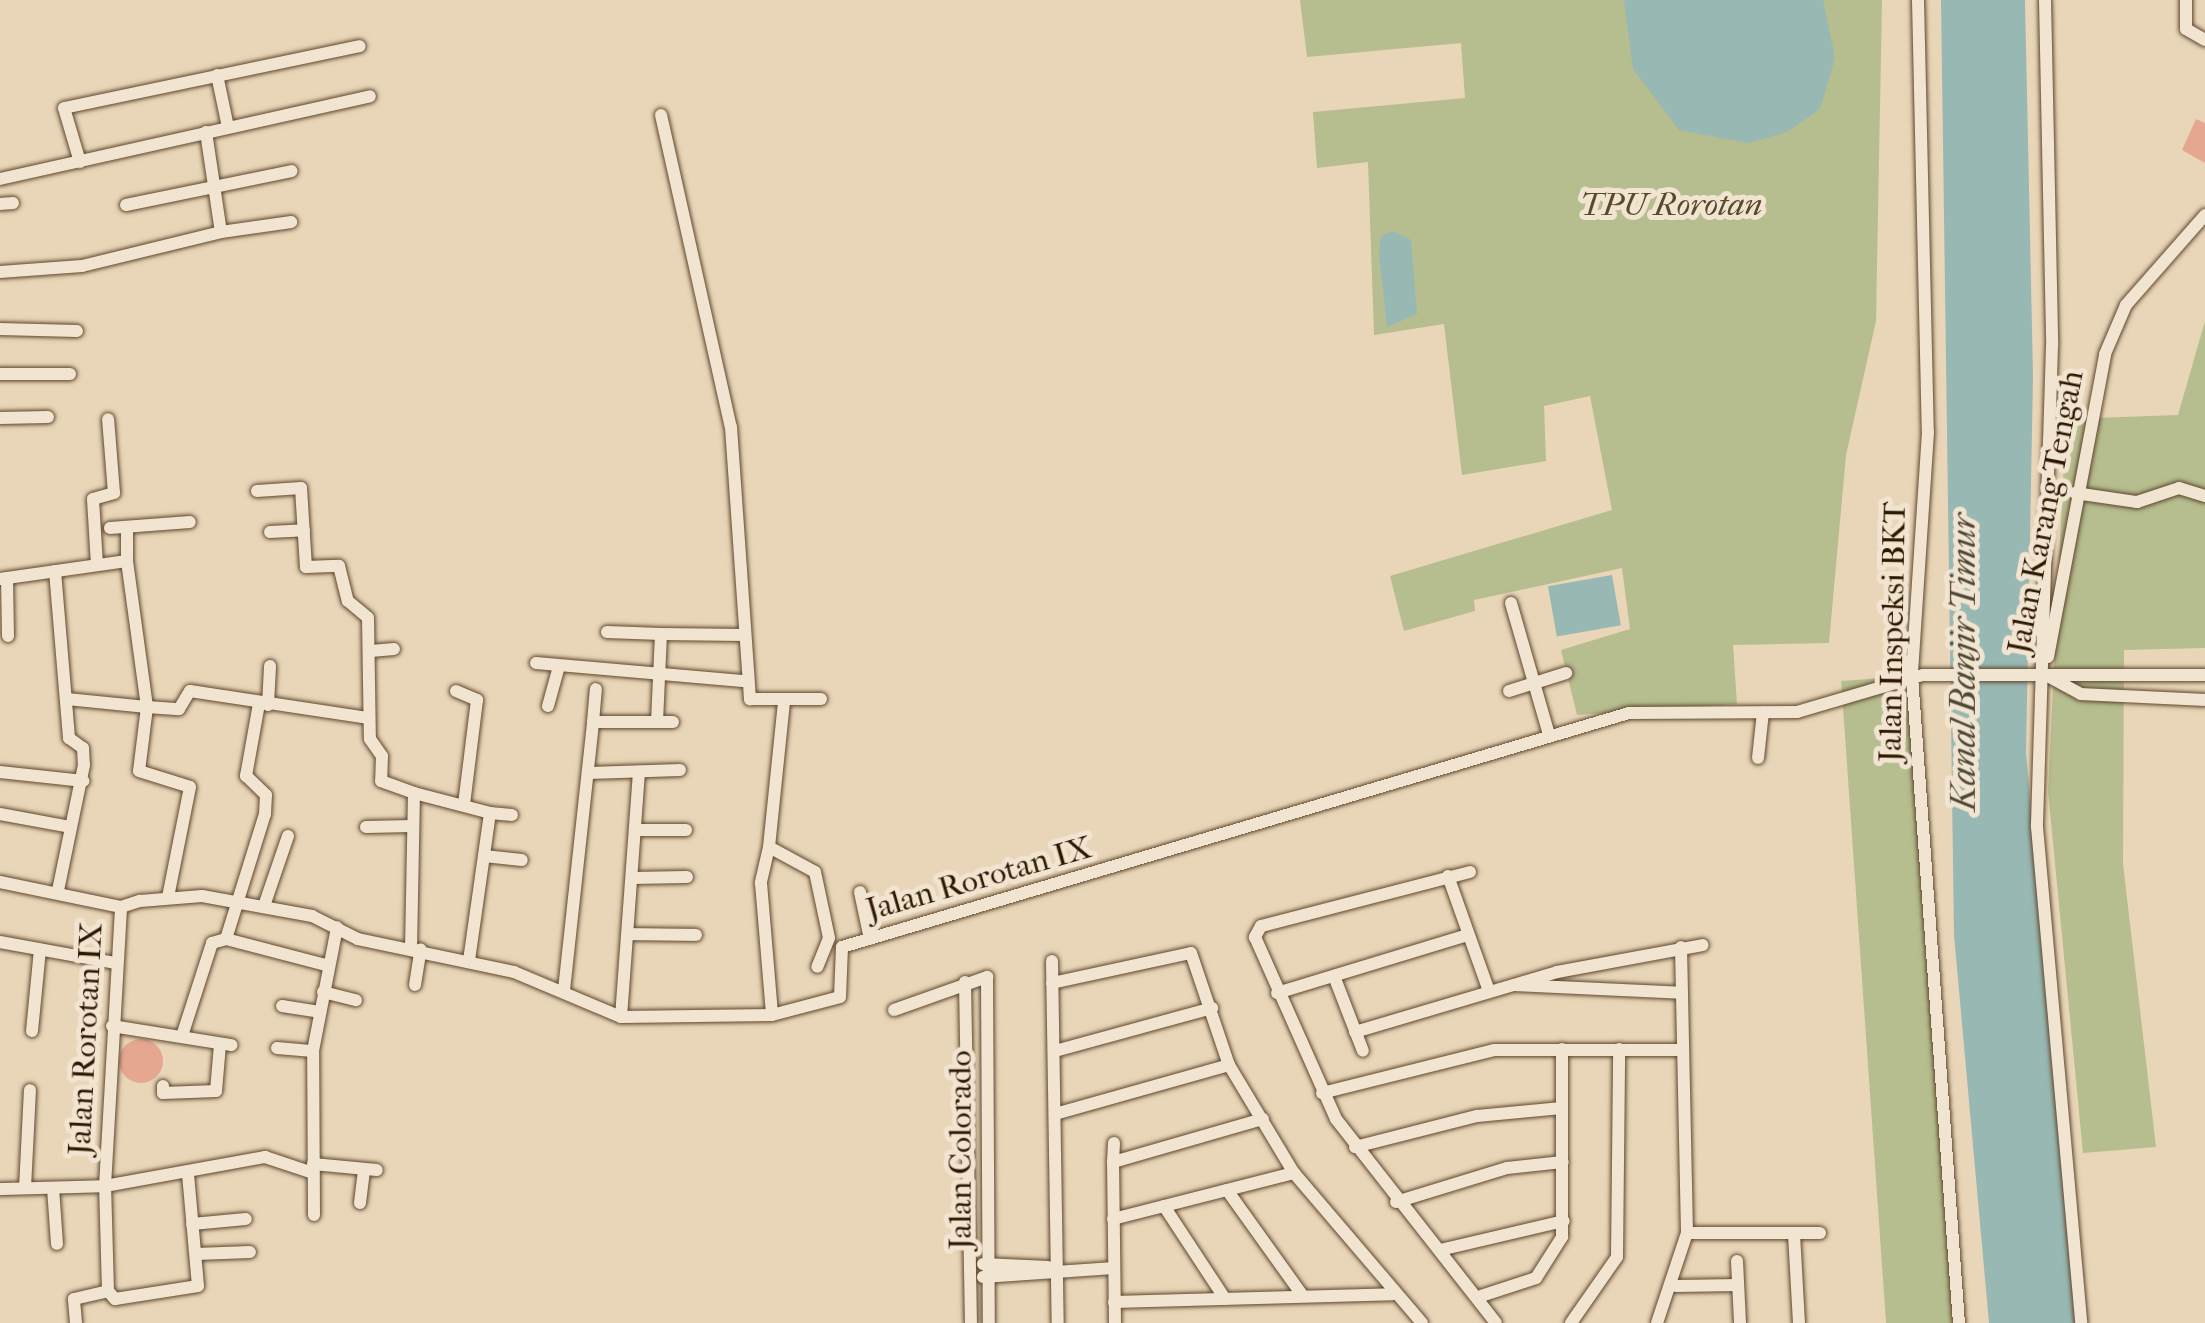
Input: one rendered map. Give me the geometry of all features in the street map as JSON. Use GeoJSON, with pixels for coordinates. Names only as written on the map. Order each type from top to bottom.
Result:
{"type":"FeatureCollection","features":[{"type":"Feature","properties":{"kind":"street","name":"Jalan Inspeksi BKT"},"geometry":{"type":"LineString","coordinates":[[1918,0],[1928,432],[1917,676],[1959,1323]]}},
{"type":"Feature","properties":{"kind":"street"},"geometry":{"type":"LineString","coordinates":[[2045,0],[2052,346],[2037,827],[2081,1323]]}},
{"type":"Feature","properties":{"kind":"street"},"geometry":{"type":"LineString","coordinates":[[2186,0],[2186,29],[2205,40]]}},
{"type":"Feature","properties":{"kind":"street"},"geometry":{"type":"LineString","coordinates":[[76,162],[64,108],[360,46]]}},
{"type":"Feature","properties":{"kind":"street"},"geometry":{"type":"LineString","coordinates":[[217,75],[228,127]]}},
{"type":"Feature","properties":{"kind":"street"},"geometry":{"type":"LineString","coordinates":[[0,179],[370,96]]}},
{"type":"Feature","properties":{"kind":"street"},"geometry":{"type":"LineString","coordinates":[[661,115],[731,427],[750,699],[821,699]]}},
{"type":"Feature","properties":{"kind":"street"},"geometry":{"type":"LineString","coordinates":[[206,132],[221,232]]}},
{"type":"Feature","properties":{"kind":"street"},"geometry":{"type":"LineString","coordinates":[[126,205],[292,171]]}},
{"type":"Feature","properties":{"kind":"street","name":"Jalan Karang Tengah"},"geometry":{"type":"LineString","coordinates":[[2044,674],[2116,322],[2205,215]]}},
{"type":"Feature","properties":{"kind":"street"},"geometry":{"type":"LineString","coordinates":[[0,272],[82,266],[221,232],[291,222]]}},
{"type":"Feature","properties":{"kind":"street"},"geometry":{"type":"LineString","coordinates":[[0,329],[77,331]]}},
{"type":"Feature","properties":{"kind":"street"},"geometry":{"type":"LineString","coordinates":[[0,374],[70,374]]}},
{"type":"Feature","properties":{"kind":"street"},"geometry":{"type":"LineString","coordinates":[[0,418],[48,417]]}},
{"type":"Feature","properties":{"kind":"street"},"geometry":{"type":"LineString","coordinates":[[97,565],[93,499],[114,493],[108,419]]}},
{"type":"Feature","properties":{"kind":"street"},"geometry":{"type":"LineString","coordinates":[[257,491],[302,488],[306,567],[339,566],[348,602],[368,618],[369,718],[382,783],[490,813],[512,815]]}},
{"type":"Feature","properties":{"kind":"street"},"geometry":{"type":"LineString","coordinates":[[2079,494],[2137,502],[2179,488],[2205,496]]}},
{"type":"Feature","properties":{"kind":"street"},"geometry":{"type":"LineString","coordinates":[[110,528],[190,522]]}},
{"type":"Feature","properties":{"kind":"street"},"geometry":{"type":"LineString","coordinates":[[127,527],[127,561],[147,707],[138,771],[190,788],[168,897]]}},
{"type":"Feature","properties":{"kind":"street"},"geometry":{"type":"LineString","coordinates":[[270,532],[304,530]]}},
{"type":"Feature","properties":{"kind":"street"},"geometry":{"type":"LineString","coordinates":[[8,636],[3,578],[127,561]]}},
{"type":"Feature","properties":{"kind":"street"},"geometry":{"type":"LineString","coordinates":[[54,571],[67,698],[84,781],[70,827],[58,891]]}},
{"type":"Feature","properties":{"kind":"street"},"geometry":{"type":"LineString","coordinates":[[1511,603],[1549,735]]}},
{"type":"Feature","properties":{"kind":"street"},"geometry":{"type":"LineString","coordinates":[[607,632],[743,635]]}},
{"type":"Feature","properties":{"kind":"street"},"geometry":{"type":"LineString","coordinates":[[657,722],[661,634]]}},
{"type":"Feature","properties":{"kind":"street"},"geometry":{"type":"LineString","coordinates":[[371,651],[394,650]]}},
{"type":"Feature","properties":{"kind":"street"},"geometry":{"type":"LineString","coordinates":[[536,663],[742,681]]}},
{"type":"Feature","properties":{"kind":"street"},"geometry":{"type":"LineString","coordinates":[[226,939],[265,814],[266,795],[246,776],[270,666]]}},
{"type":"Feature","properties":{"kind":"street"},"geometry":{"type":"LineString","coordinates":[[548,706],[559,666]]}},
{"type":"Feature","properties":{"kind":"street"},"geometry":{"type":"LineString","coordinates":[[1508,691],[1566,673]]}},
{"type":"Feature","properties":{"kind":"street"},"geometry":{"type":"LineString","coordinates":[[2044,674],[2080,694],[2205,700]]}},
{"type":"Feature","properties":{"kind":"street","name":"Jalan Rorotan IX"},"geometry":{"type":"LineString","coordinates":[[0,1188],[105,1186],[121,907],[168,897],[264,906],[469,960],[564,990],[621,1016],[772,1015],[840,997],[840,949],[1629,713],[1763,712],[1826,707],[1917,676],[2205,675]]}},
{"type":"Feature","properties":{"kind":"street"},"geometry":{"type":"LineString","coordinates":[[564,990],[596,690]]}},
{"type":"Feature","properties":{"kind":"street"},"geometry":{"type":"LineString","coordinates":[[67,698],[179,710],[189,691],[369,718]]}},
{"type":"Feature","properties":{"kind":"street"},"geometry":{"type":"LineString","coordinates":[[456,691],[477,700],[464,804]]}},
{"type":"Feature","properties":{"kind":"street"},"geometry":{"type":"LineString","coordinates":[[772,1015],[760,884],[769,847],[784,702]]}},
{"type":"Feature","properties":{"kind":"street"},"geometry":{"type":"LineString","coordinates":[[1758,758],[1763,712]]}},
{"type":"Feature","properties":{"kind":"street"},"geometry":{"type":"LineString","coordinates":[[593,722],[673,722]]}},
{"type":"Feature","properties":{"kind":"street"},"geometry":{"type":"LineString","coordinates":[[589,773],[680,770]]}},
{"type":"Feature","properties":{"kind":"street"},"geometry":{"type":"LineString","coordinates":[[0,772],[84,781]]}},
{"type":"Feature","properties":{"kind":"street"},"geometry":{"type":"LineString","coordinates":[[621,1016],[639,772]]}},
{"type":"Feature","properties":{"kind":"street"},"geometry":{"type":"LineString","coordinates":[[414,793],[415,985]]}},
{"type":"Feature","properties":{"kind":"street"},"geometry":{"type":"LineString","coordinates":[[469,960],[490,813]]}},
{"type":"Feature","properties":{"kind":"street"},"geometry":{"type":"LineString","coordinates":[[0,814],[70,827]]}},
{"type":"Feature","properties":{"kind":"street"},"geometry":{"type":"LineString","coordinates":[[366,828],[412,826]]}},
{"type":"Feature","properties":{"kind":"street"},"geometry":{"type":"LineString","coordinates":[[636,830],[686,830]]}},
{"type":"Feature","properties":{"kind":"street"},"geometry":{"type":"LineString","coordinates":[[264,906],[288,836]]}},
{"type":"Feature","properties":{"kind":"street"},"geometry":{"type":"LineString","coordinates":[[769,847],[815,872],[829,938],[817,967]]}},
{"type":"Feature","properties":{"kind":"street"},"geometry":{"type":"LineString","coordinates":[[484,856],[522,860]]}},
{"type":"Feature","properties":{"kind":"street"},"geometry":{"type":"LineString","coordinates":[[1470,872],[1257,928],[1277,993],[1322,1093],[1396,1202],[1481,1296],[1496,1323]]}},
{"type":"Feature","properties":{"kind":"street"},"geometry":{"type":"LineString","coordinates":[[1448,876],[1489,991]]}},
{"type":"Feature","properties":{"kind":"street"},"geometry":{"type":"LineString","coordinates":[[632,878],[687,877]]}},
{"type":"Feature","properties":{"kind":"street"},"geometry":{"type":"LineString","coordinates":[[0,882],[121,907]]}},
{"type":"Feature","properties":{"kind":"street"},"geometry":{"type":"LineString","coordinates":[[860,892],[870,940]]}},
{"type":"Feature","properties":{"kind":"street"},"geometry":{"type":"LineString","coordinates":[[314,1215],[313,1051],[326,965],[337,927]]}},
{"type":"Feature","properties":{"kind":"street"},"geometry":{"type":"LineString","coordinates":[[628,934],[696,935]]}},
{"type":"Feature","properties":{"kind":"street"},"geometry":{"type":"LineString","coordinates":[[1277,993],[1468,935]]}},
{"type":"Feature","properties":{"kind":"street"},"geometry":{"type":"LineString","coordinates":[[182,1036],[212,943],[226,939],[326,965]]}},
{"type":"Feature","properties":{"kind":"street"},"geometry":{"type":"LineString","coordinates":[[0,942],[116,963]]}},
{"type":"Feature","properties":{"kind":"street"},"geometry":{"type":"LineString","coordinates":[[1355,1032],[1512,985],[1703,945]]}},
{"type":"Feature","properties":{"kind":"street"},"geometry":{"type":"LineString","coordinates":[[1657,1323],[1676,1286],[1687,1233],[1681,947]]}},
{"type":"Feature","properties":{"kind":"street"},"geometry":{"type":"LineString","coordinates":[[32,1031],[40,949]]}},
{"type":"Feature","properties":{"kind":"street"},"geometry":{"type":"LineString","coordinates":[[1052,983],[1185,950],[1212,1008],[1229,1064],[1294,1173],[1392,1294],[1422,1323]]}},
{"type":"Feature","properties":{"kind":"street"},"geometry":{"type":"LineString","coordinates":[[1052,960],[1061,1270],[1058,1323]]}},
{"type":"Feature","properties":{"kind":"street"},"geometry":{"type":"LineString","coordinates":[[1334,976],[1362,1051]]}},
{"type":"Feature","properties":{"kind":"street","name":"Jalan Colorado"},"geometry":{"type":"LineString","coordinates":[[971,1323],[965,982],[987,977],[989,1323]]}},
{"type":"Feature","properties":{"kind":"street"},"geometry":{"type":"LineString","coordinates":[[894,1010],[965,982]]}},
{"type":"Feature","properties":{"kind":"street"},"geometry":{"type":"LineString","coordinates":[[1512,985],[1681,993]]}},
{"type":"Feature","properties":{"kind":"street"},"geometry":{"type":"LineString","coordinates":[[323,992],[356,1000]]}},
{"type":"Feature","properties":{"kind":"street"},"geometry":{"type":"LineString","coordinates":[[282,1006],[320,1012]]}},
{"type":"Feature","properties":{"kind":"street"},"geometry":{"type":"LineString","coordinates":[[1056,1050],[1212,1008]]}},
{"type":"Feature","properties":{"kind":"street"},"geometry":{"type":"LineString","coordinates":[[112,1026],[226,1045],[216,1092],[163,1086]]}},
{"type":"Feature","properties":{"kind":"street"},"geometry":{"type":"LineString","coordinates":[[277,1048],[313,1051]]}},
{"type":"Feature","properties":{"kind":"street"},"geometry":{"type":"LineString","coordinates":[[1481,1296],[1536,1278],[1564,1221],[1562,1049]]}},
{"type":"Feature","properties":{"kind":"street"},"geometry":{"type":"LineString","coordinates":[[1572,1323],[1617,1257],[1619,1049]]}},
{"type":"Feature","properties":{"kind":"street"},"geometry":{"type":"LineString","coordinates":[[1322,1093],[1494,1050],[1683,1050]]}},
{"type":"Feature","properties":{"kind":"street"},"geometry":{"type":"LineString","coordinates":[[1055,1114],[1229,1064]]}},
{"type":"Feature","properties":{"kind":"street"},"geometry":{"type":"LineString","coordinates":[[24,1188],[30,1090]]}},
{"type":"Feature","properties":{"kind":"street"},"geometry":{"type":"LineString","coordinates":[[1355,1146],[1477,1116],[1562,1108]]}},
{"type":"Feature","properties":{"kind":"street"},"geometry":{"type":"LineString","coordinates":[[1113,1162],[1263,1119]]}},
{"type":"Feature","properties":{"kind":"street"},"geometry":{"type":"LineString","coordinates":[[1114,1142],[1115,1323]]}},
{"type":"Feature","properties":{"kind":"street"},"geometry":{"type":"LineString","coordinates":[[188,1176],[196,1254],[195,1288],[112,1300],[108,1291],[105,1186],[188,1176],[262,1157],[313,1169],[371,1169],[360,1204]]}},
{"type":"Feature","properties":{"kind":"street"},"geometry":{"type":"LineString","coordinates":[[1396,1202],[1507,1168],[1562,1162]]}},
{"type":"Feature","properties":{"kind":"street"},"geometry":{"type":"LineString","coordinates":[[1113,1219],[1294,1173]]}},
{"type":"Feature","properties":{"kind":"street"},"geometry":{"type":"LineString","coordinates":[[53,1188],[57,1244]]}},
{"type":"Feature","properties":{"kind":"street"},"geometry":{"type":"LineString","coordinates":[[1227,1190],[1303,1296]]}},
{"type":"Feature","properties":{"kind":"street"},"geometry":{"type":"LineString","coordinates":[[1164,1206],[1225,1299]]}},
{"type":"Feature","properties":{"kind":"street"},"geometry":{"type":"LineString","coordinates":[[192,1224],[246,1219]]}},
{"type":"Feature","properties":{"kind":"street"},"geometry":{"type":"LineString","coordinates":[[1440,1250],[1564,1221]]}},
{"type":"Feature","properties":{"kind":"street"},"geometry":{"type":"LineString","coordinates":[[1687,1233],[1820,1233]]}},
{"type":"Feature","properties":{"kind":"street"},"geometry":{"type":"LineString","coordinates":[[1794,1234],[1799,1323]]}},
{"type":"Feature","properties":{"kind":"street"},"geometry":{"type":"LineString","coordinates":[[196,1254],[250,1252]]}},
{"type":"Feature","properties":{"kind":"street"},"geometry":{"type":"LineString","coordinates":[[1737,1261],[1740,1323]]}},
{"type":"Feature","properties":{"kind":"street"},"geometry":{"type":"LineString","coordinates":[[971,1270],[1114,1268]]}},
{"type":"Feature","properties":{"kind":"street"},"geometry":{"type":"LineString","coordinates":[[1676,1286],[1738,1285]]}},
{"type":"Feature","properties":{"kind":"street"},"geometry":{"type":"LineString","coordinates":[[76,1323],[73,1302],[108,1291]]}},
{"type":"Feature","properties":{"kind":"street"},"geometry":{"type":"LineString","coordinates":[[1114,1302],[1392,1294]]}},
{"type":"Feature","properties":{"kind":"street"},"geometry":{"type":"LineString","coordinates":[[971,1299],[989,1299]]}},
{"type":"Feature","properties":{"kind":"green space","name":"TPU Rorotan"},"geometry":{"type":"Polygon","coordinates":[[[1300,0],[1882,0],[1876,321],[1846,455],[1829,643],[1733,645],[1737,704],[1577,715],[1561,650],[1630,629],[1622,568],[1474,600],[1475,611],[1404,631],[1390,576],[1612,510],[1590,396],[1544,406],[1546,461],[1462,475],[1444,324],[1374,335],[1368,162],[1317,168],[1313,112],[1465,98],[1461,43],[1307,57],[1300,0]]]}},
{"type":"Feature","properties":{"kind":"green space"},"geometry":{"type":"Polygon","coordinates":[[[2205,321],[2205,648],[2124,650],[2123,864],[2156,1147],[2083,1153],[2048,791],[2066,419],[2178,415],[2205,321]]]}},
{"type":"Feature","properties":{"kind":"green space"},"geometry":{"type":"Polygon","coordinates":[[[1912,676],[1957,1323],[1886,1323],[1841,681],[1912,676]]]}},
{"type":"Feature","properties":{"kind":"water"},"geometry":{"type":"Polygon","coordinates":[[[1624,0],[1823,0],[1835,58],[1820,109],[1787,132],[1748,143],[1679,130],[1633,69],[1624,0]]]}},
{"type":"Feature","properties":{"kind":"water","name":"Kanal Banjir Timur"},"geometry":{"type":"Polygon","coordinates":[[[1941,0],[2025,0],[2033,376],[2026,753],[2078,1323],[1989,1323],[1954,935],[1941,0]]]}},
{"type":"Feature","properties":{"kind":"water"},"geometry":{"type":"Polygon","coordinates":[[[1393,231],[1411,240],[1417,314],[1387,327],[1379,254],[1381,236],[1393,231]]]}},
{"type":"Feature","properties":{"kind":"water"},"geometry":{"type":"Polygon","coordinates":[[[1612,575],[1621,625],[1557,637],[1548,586],[1612,575]]]}},
{"type":"Feature","properties":{"kind":"building"},"geometry":{"type":"Polygon","coordinates":[[[2196,119],[2205,123],[2205,163],[2182,150],[2196,119]]]}},
{"type":"Feature","properties":{"kind":"building"},"geometry":{"type":"Polygon","coordinates":[[[141,1039],[156,1046],[163,1061],[156,1076],[141,1083],[126,1076],[119,1061],[126,1046],[141,1039]]]}}]}
